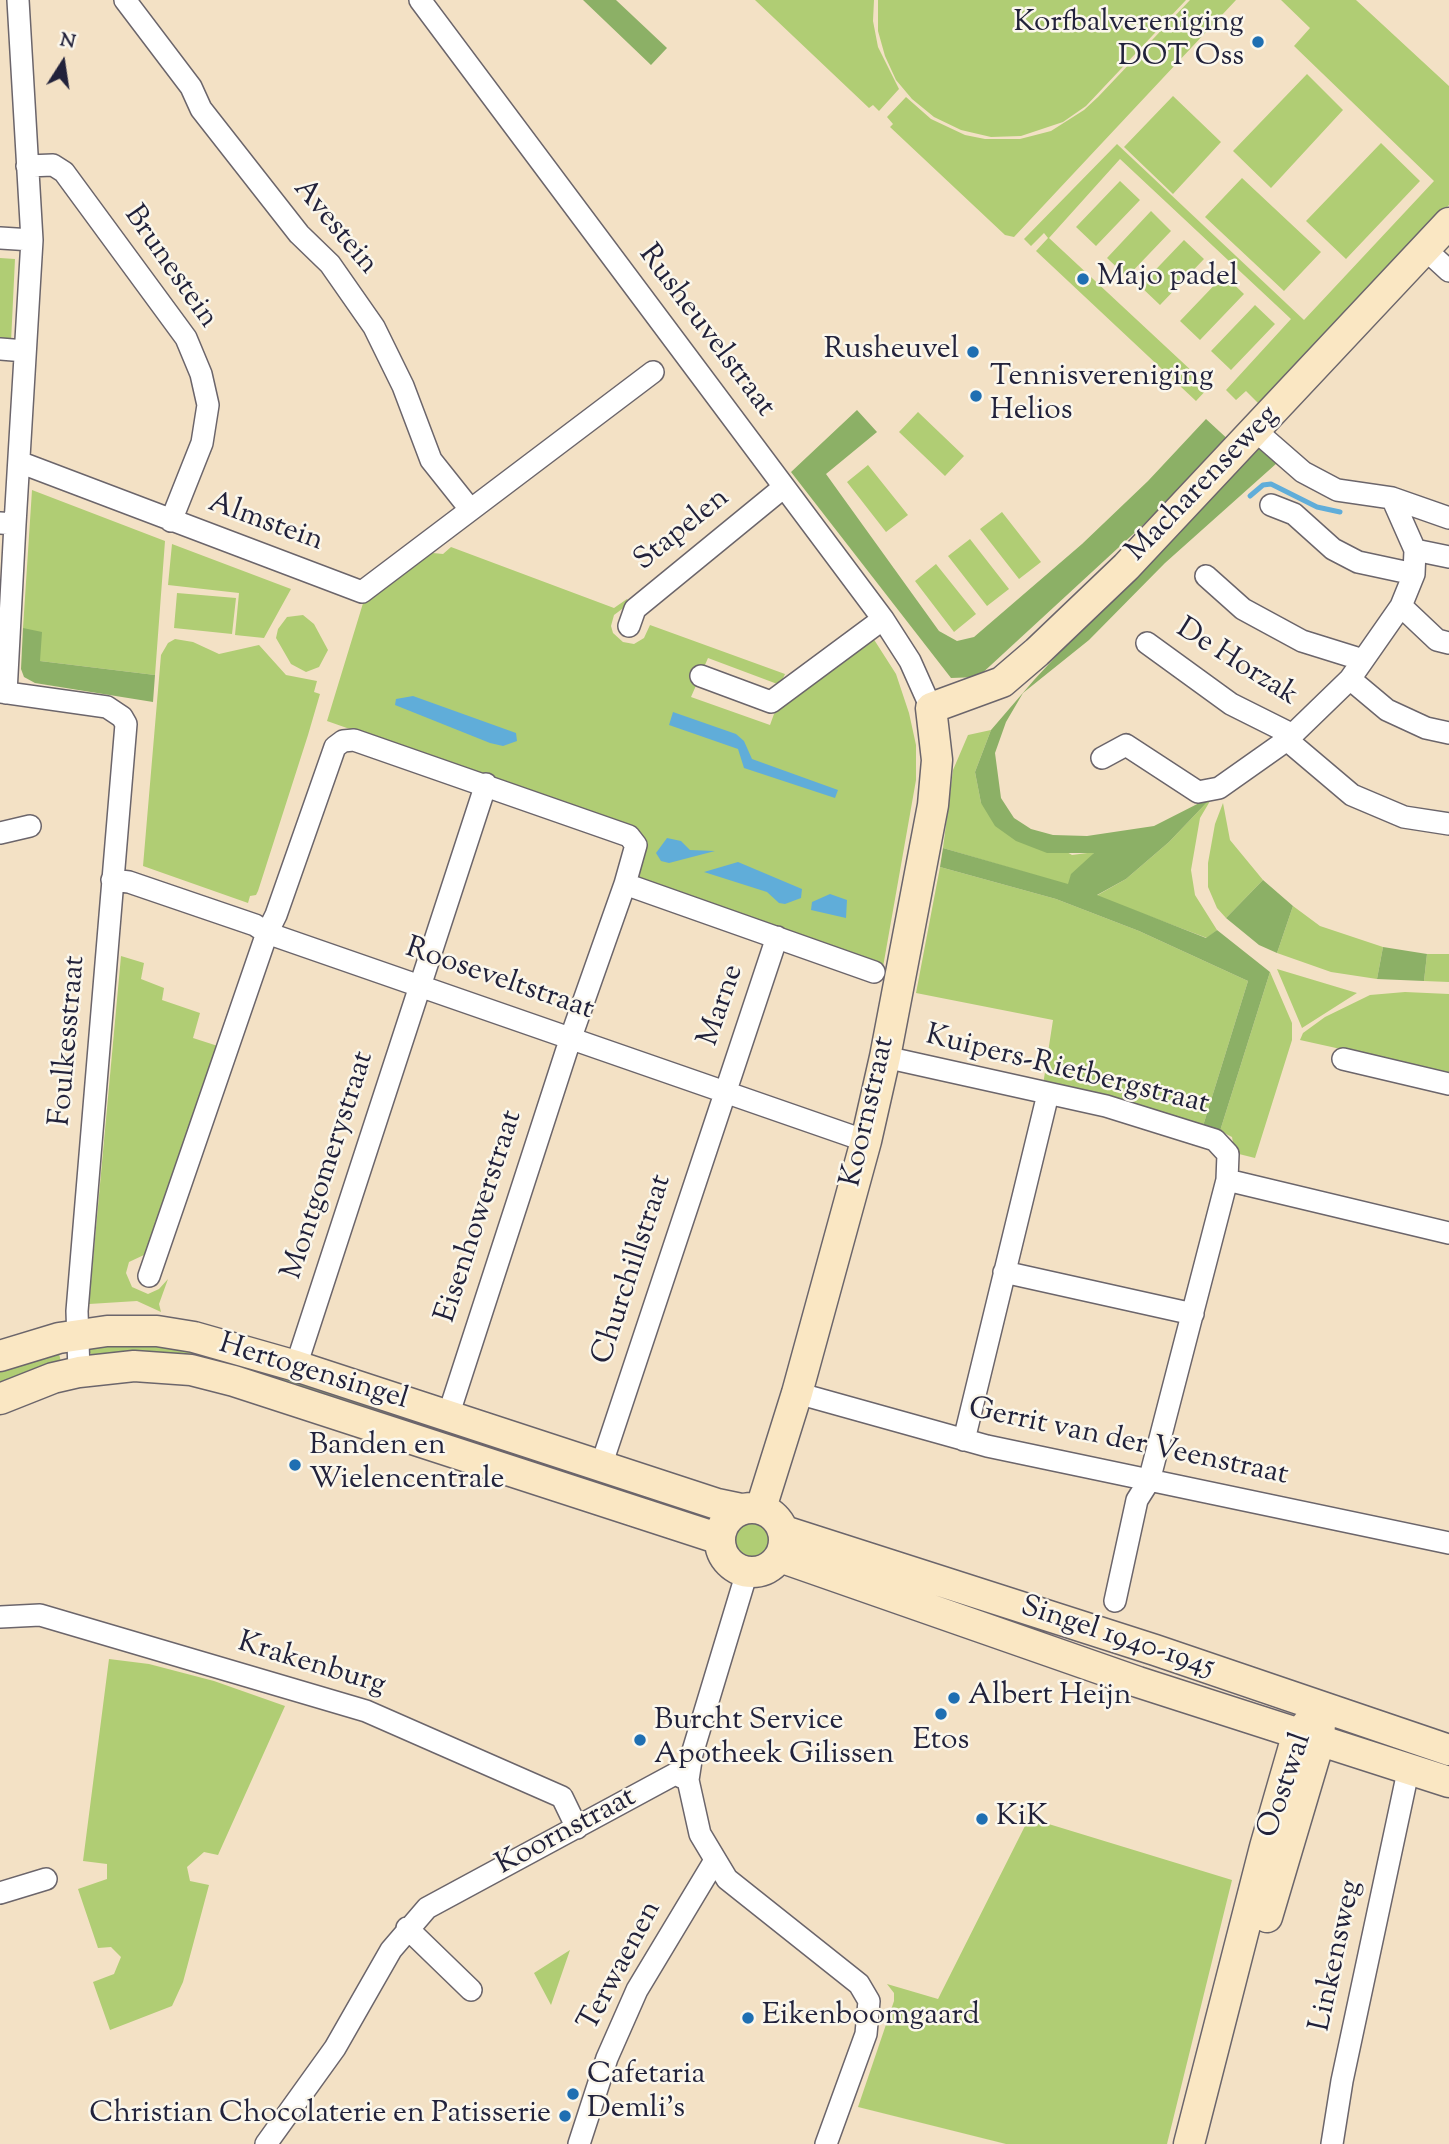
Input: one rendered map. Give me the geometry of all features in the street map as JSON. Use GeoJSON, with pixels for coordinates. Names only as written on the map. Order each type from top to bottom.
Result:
{"type":"FeatureCollection","features":[{"type":"Feature","properties":{"kind":"main road","name":"Macharenseweg"},"geometry":{"type":"LineString","coordinates":[[931,708],[1002,682],[1126,566],[1449,223]]}},
{"type":"Feature","properties":{"kind":"main road","name":"Koornstraat"},"geometry":{"type":"LineString","coordinates":[[751,1509],[797,1393],[866,1141],[933,805],[937,760],[931,708]]}},
{"type":"Feature","properties":{"kind":"main road","name":"Hertogensingel"},"geometry":{"type":"LineString","coordinates":[[0,1356],[26,1345],[107,1331],[157,1331],[194,1337],[296,1366],[601,1466],[751,1509]]}},
{"type":"Feature","properties":{"kind":"main road","name":"Hertogensingel"},"geometry":{"type":"LineString","coordinates":[[0,1399],[53,1378],[79,1372],[163,1367],[234,1381],[720,1539]]}},
{"type":"Feature","properties":{"kind":"main road"},"geometry":{"type":"LineString","coordinates":[[751,1509],[771,1513],[782,1544],[765,1570],[747,1572],[730,1564],[721,1548],[720,1539],[726,1521],[751,1509]]}},
{"type":"Feature","properties":{"kind":"main road","name":"Singel 1940-1945"},"geometry":{"type":"LineString","coordinates":[[782,1544],[1155,1650],[1449,1750]]}},
{"type":"Feature","properties":{"kind":"main road","name":"Singel 1940-1945"},"geometry":{"type":"LineString","coordinates":[[782,1544],[1318,1742],[1449,1782]]}},
{"type":"Feature","properties":{"kind":"main road","name":"Oostwal"},"geometry":{"type":"LineString","coordinates":[[1202,2144],[1318,1742],[1321,1708]]}},
{"type":"Feature","properties":{"kind":"main road","name":"Oostwal"},"geometry":{"type":"LineString","coordinates":[[1189,2144],[1247,1914],[1318,1742]]}},
{"type":"Feature","properties":{"kind":"street"},"geometry":{"type":"LineString","coordinates":[[3,692],[7,524],[19,462],[32,240],[18,0]]}},
{"type":"Feature","properties":{"kind":"street","name":"Avestein"},"geometry":{"type":"LineString","coordinates":[[125,0],[191,87],[201,109],[299,234],[330,264],[374,327],[403,386],[430,460],[470,509]]}},
{"type":"Feature","properties":{"kind":"street","name":"Rusheuvelstraat"},"geometry":{"type":"LineString","coordinates":[[419,0],[883,619],[910,661],[931,708]]}},
{"type":"Feature","properties":{"kind":"street","name":"Brunestein"},"geometry":{"type":"LineString","coordinates":[[27,166],[53,165],[64,172],[186,338],[201,374],[208,405],[202,443],[171,521]]}},
{"type":"Feature","properties":{"kind":"street"},"geometry":{"type":"LineString","coordinates":[[0,238],[32,240]]}},
{"type":"Feature","properties":{"kind":"street"},"geometry":{"type":"LineString","coordinates":[[1425,249],[1449,271]]}},
{"type":"Feature","properties":{"kind":"street"},"geometry":{"type":"LineString","coordinates":[[0,349],[25,351]]}},
{"type":"Feature","properties":{"kind":"street"},"geometry":{"type":"LineString","coordinates":[[470,509],[653,372]]}},
{"type":"Feature","properties":{"kind":"street"},"geometry":{"type":"LineString","coordinates":[[1255,431],[1303,472],[1337,490],[1392,498],[1449,518]]}},
{"type":"Feature","properties":{"kind":"street","name":"Almstein"},"geometry":{"type":"LineString","coordinates":[[19,462],[362,592],[470,509]]}},
{"type":"Feature","properties":{"kind":"street","name":"Stapelen"},"geometry":{"type":"LineString","coordinates":[[629,626],[635,608],[784,488]]}},
{"type":"Feature","properties":{"kind":"street","name":"De Horzak"},"geometry":{"type":"LineString","coordinates":[[1102,758],[1126,745],[1198,792],[1219,789],[1290,738],[1350,679],[1401,606],[1414,574],[1415,550],[1392,498]]}},
{"type":"Feature","properties":{"kind":"street"},"geometry":{"type":"LineString","coordinates":[[1271,506],[1294,514],[1333,549],[1358,562],[1414,574]]}},
{"type":"Feature","properties":{"kind":"street"},"geometry":{"type":"LineString","coordinates":[[1415,550],[1449,556]]}},
{"type":"Feature","properties":{"kind":"street","name":"De Horzak"},"geometry":{"type":"LineString","coordinates":[[1206,576],[1243,609],[1302,641],[1363,660]]}},
{"type":"Feature","properties":{"kind":"street"},"geometry":{"type":"LineString","coordinates":[[1401,606],[1437,640],[1449,643]]}},
{"type":"Feature","properties":{"kind":"street"},"geometry":{"type":"LineString","coordinates":[[701,676],[771,702],[883,619]]}},
{"type":"Feature","properties":{"kind":"street","name":"De Horzak"},"geometry":{"type":"LineString","coordinates":[[1147,643],[1231,704],[1290,738],[1352,795],[1405,817],[1449,824]]}},
{"type":"Feature","properties":{"kind":"street"},"geometry":{"type":"LineString","coordinates":[[1350,679],[1387,710],[1426,727],[1449,733]]}},
{"type":"Feature","properties":{"kind":"street","name":"Foulkesstraat"},"geometry":{"type":"LineString","coordinates":[[3,692],[107,707],[122,717],[126,733],[77,1311],[79,1372]]}},
{"type":"Feature","properties":{"kind":"street"},"geometry":{"type":"LineString","coordinates":[[149,1276],[267,933],[276,915],[335,747],[343,741],[354,740],[486,784]]}},
{"type":"Feature","properties":{"kind":"street","name":"Eisenhowerstraat"},"geometry":{"type":"LineString","coordinates":[[448,1416],[570,1037],[625,884],[636,845],[629,836],[486,784]]}},
{"type":"Feature","properties":{"kind":"street","name":"Montgomerystraat"},"geometry":{"type":"LineString","coordinates":[[296,1366],[486,784]]}},
{"type":"Feature","properties":{"kind":"street"},"geometry":{"type":"LineString","coordinates":[[0,833],[30,826]]}},
{"type":"Feature","properties":{"kind":"street","name":"Rooseveltstraat"},"geometry":{"type":"LineString","coordinates":[[113,880],[130,882],[255,925],[267,933],[866,1141]]}},
{"type":"Feature","properties":{"kind":"street"},"geometry":{"type":"LineString","coordinates":[[625,884],[874,971]]}},
{"type":"Feature","properties":{"kind":"street","name":"Marne"},"geometry":{"type":"LineString","coordinates":[[724,1093],[777,937]]}},
{"type":"Feature","properties":{"kind":"street","name":"Kuipers-Rietbergstraat"},"geometry":{"type":"LineString","coordinates":[[884,1057],[1106,1106],[1215,1140],[1228,1154],[1227,1180]]}},
{"type":"Feature","properties":{"kind":"street"},"geometry":{"type":"LineString","coordinates":[[1343,1059],[1449,1084]]}},
{"type":"Feature","properties":{"kind":"street","name":"Churchillstraat"},"geometry":{"type":"LineString","coordinates":[[601,1466],[724,1093]]}},
{"type":"Feature","properties":{"kind":"street"},"geometry":{"type":"LineString","coordinates":[[964,1440],[1048,1094]]}},
{"type":"Feature","properties":{"kind":"street"},"geometry":{"type":"LineString","coordinates":[[1115,1601],[1137,1500],[1149,1481],[1227,1180],[1449,1233]]}},
{"type":"Feature","properties":{"kind":"street"},"geometry":{"type":"LineString","coordinates":[[1004,1272],[1193,1314]]}},
{"type":"Feature","properties":{"kind":"street","name":"Gerrit van der Veenstraat"},"geometry":{"type":"LineString","coordinates":[[797,1393],[964,1440],[1449,1543]]}},
{"type":"Feature","properties":{"kind":"street"},"geometry":{"type":"LineString","coordinates":[[747,1572],[692,1754],[688,1780],[700,1834],[714,1862],[738,1888],[859,1984],[869,2001],[866,2034],[827,2144]]}},
{"type":"Feature","properties":{"kind":"street","name":"Krakenburg"},"geometry":{"type":"LineString","coordinates":[[0,1617],[40,1615],[366,1711],[562,1797],[578,1828]]}},
{"type":"Feature","properties":{"kind":"street","name":"Singel 1940-1945"},"geometry":{"type":"LineString","coordinates":[[1318,1742],[1346,1762],[1449,1795]]}},
{"type":"Feature","properties":{"kind":"street","name":"Koornstraat"},"geometry":{"type":"LineString","coordinates":[[272,2142],[335,2048],[407,1928],[427,1908],[676,1774],[688,1780]]}},
{"type":"Feature","properties":{"kind":"street","name":"Linkensweg"},"geometry":{"type":"LineString","coordinates":[[1332,2144],[1342,2081],[1406,1781]]}},
{"type":"Feature","properties":{"kind":"street","name":"Terwaenen"},"geometry":{"type":"LineString","coordinates":[[579,2144],[607,2058],[637,1990],[714,1862]]}},
{"type":"Feature","properties":{"kind":"street"},"geometry":{"type":"LineString","coordinates":[[0,1893],[46,1880]]}},
{"type":"Feature","properties":{"kind":"street"},"geometry":{"type":"LineString","coordinates":[[407,1928],[471,1990]]}},
{"type":"Feature","properties":{"kind":"green space"},"geometry":{"type":"Polygon","coordinates":[[[583,0],[616,0],[667,48],[651,65],[583,0]]]}},
{"type":"Feature","properties":{"kind":"green space"},"geometry":{"type":"Polygon","coordinates":[[[755,0],[874,0],[873,21],[878,47],[899,89],[879,111],[873,105],[869,108],[755,0]]]}},
{"type":"Feature","properties":{"kind":"green space"},"geometry":{"type":"Polygon","coordinates":[[[878,0],[1186,0],[1086,106],[1063,122],[1021,136],[991,137],[961,130],[934,117],[912,99],[896,80],[878,31],[878,0]]]}},
{"type":"Feature","properties":{"kind":"green space"},"geometry":{"type":"Polygon","coordinates":[[[1190,0],[1236,0],[1014,237],[1005,235],[890,127],[893,124],[887,117],[906,97],[931,119],[965,135],[985,139],[1020,139],[1051,131],[1084,110],[1098,97],[1190,0]]]}},
{"type":"Feature","properties":{"kind":"green space"},"geometry":{"type":"Polygon","coordinates":[[[1281,0],[1356,0],[1449,86],[1449,205],[1262,407],[1246,391],[1236,400],[1226,390],[1291,319],[1120,159],[1049,238],[1209,387],[1196,401],[1036,251],[1048,238],[1044,233],[1031,246],[1024,239],[1117,144],[1304,320],[1434,181],[1294,46],[1310,28],[1281,0]]]}},
{"type":"Feature","properties":{"kind":"green space"},"geometry":{"type":"Polygon","coordinates":[[[1307,74],[1343,110],[1271,188],[1233,151],[1307,74]]]}},
{"type":"Feature","properties":{"kind":"green space"},"geometry":{"type":"Polygon","coordinates":[[[1173,96],[1221,142],[1173,194],[1124,147],[1173,96]]]}},
{"type":"Feature","properties":{"kind":"green space"},"geometry":{"type":"Polygon","coordinates":[[[1381,143],[1420,181],[1346,259],[1306,221],[1381,143]]]}},
{"type":"Feature","properties":{"kind":"green space"},"geometry":{"type":"Polygon","coordinates":[[[1242,178],[1321,252],[1284,291],[1205,217],[1242,178]]]}},
{"type":"Feature","properties":{"kind":"green space"},"geometry":{"type":"Polygon","coordinates":[[[1120,181],[1140,200],[1096,246],[1076,227],[1120,181]]]}},
{"type":"Feature","properties":{"kind":"green space"},"geometry":{"type":"Polygon","coordinates":[[[1151,211],[1171,231],[1127,277],[1107,258],[1151,211]]]}},
{"type":"Feature","properties":{"kind":"green space"},"geometry":{"type":"Polygon","coordinates":[[[1184,240],[1204,259],[1160,305],[1140,286],[1184,240]]]}},
{"type":"Feature","properties":{"kind":"green space"},"geometry":{"type":"Polygon","coordinates":[[[0,258],[15,259],[11,342],[0,341],[0,258]]]}},
{"type":"Feature","properties":{"kind":"green space"},"geometry":{"type":"Polygon","coordinates":[[[1224,275],[1244,294],[1200,340],[1180,321],[1224,275]]]}},
{"type":"Feature","properties":{"kind":"green space"},"geometry":{"type":"Polygon","coordinates":[[[1255,305],[1275,324],[1231,370],[1211,351],[1255,305]]]}},
{"type":"Feature","properties":{"kind":"green space"},"geometry":{"type":"Polygon","coordinates":[[[857,410],[877,432],[826,474],[939,631],[957,641],[974,637],[1082,544],[1148,481],[1206,419],[1232,443],[978,677],[951,678],[791,472],[857,410]]]}},
{"type":"Feature","properties":{"kind":"green space"},"geometry":{"type":"Polygon","coordinates":[[[918,412],[964,456],[945,476],[899,432],[918,412]]]}},
{"type":"Feature","properties":{"kind":"green space"},"geometry":{"type":"Polygon","coordinates":[[[1259,448],[1277,463],[1165,563],[1089,640],[1023,693],[1006,722],[995,753],[1001,798],[1014,818],[1031,829],[1053,835],[1087,836],[1154,826],[1213,796],[1169,842],[1126,879],[1097,895],[1206,938],[1217,930],[1270,972],[1220,1131],[1203,1126],[1248,981],[1139,931],[1056,899],[940,867],[943,848],[1068,884],[1071,874],[1094,853],[1047,853],[1016,841],[995,826],[981,803],[975,772],[991,730],[1034,680],[1125,582],[1259,448]]]}},
{"type":"Feature","properties":{"kind":"green space"},"geometry":{"type":"Polygon","coordinates":[[[868,465],[908,515],[886,532],[847,482],[868,465]]]}},
{"type":"Feature","properties":{"kind":"green space"},"geometry":{"type":"Polygon","coordinates":[[[32,490],[165,541],[155,675],[40,661],[23,628],[32,490]]]}},
{"type":"Feature","properties":{"kind":"green space"},"geometry":{"type":"Polygon","coordinates":[[[1002,512],[1041,562],[1019,579],[980,529],[1002,512]]]}},
{"type":"Feature","properties":{"kind":"green space"},"geometry":{"type":"Polygon","coordinates":[[[970,539],[1009,589],[987,606],[948,556],[970,539]]]}},
{"type":"Feature","properties":{"kind":"green space"},"geometry":{"type":"Polygon","coordinates":[[[172,544],[291,589],[264,638],[235,635],[239,593],[168,585],[172,544]]]}},
{"type":"Feature","properties":{"kind":"green space"},"geometry":{"type":"Polygon","coordinates":[[[451,547],[614,608],[627,599],[630,603],[614,615],[611,626],[613,633],[623,642],[634,644],[644,638],[650,625],[785,674],[780,685],[708,658],[691,697],[770,725],[774,714],[873,638],[896,674],[916,745],[916,780],[883,967],[642,882],[638,879],[632,828],[327,721],[364,600],[433,553],[443,554],[451,547]]]}},
{"type":"Feature","properties":{"kind":"green space"},"geometry":{"type":"Polygon","coordinates":[[[936,564],[976,614],[954,632],[915,581],[936,564]]]}},
{"type":"Feature","properties":{"kind":"green space"},"geometry":{"type":"Polygon","coordinates":[[[177,593],[236,598],[232,634],[174,628],[177,593]]]}},
{"type":"Feature","properties":{"kind":"green space"},"geometry":{"type":"Polygon","coordinates":[[[303,615],[314,624],[328,650],[319,667],[306,672],[291,664],[276,638],[278,629],[287,617],[303,615]]]}},
{"type":"Feature","properties":{"kind":"green space"},"geometry":{"type":"Polygon","coordinates":[[[23,628],[42,632],[40,661],[155,675],[153,702],[35,683],[24,677],[21,669],[23,628]]]}},
{"type":"Feature","properties":{"kind":"green space"},"geometry":{"type":"Polygon","coordinates":[[[175,639],[193,642],[219,654],[259,645],[286,675],[317,681],[314,692],[320,694],[308,735],[258,891],[256,895],[250,896],[248,903],[143,866],[161,655],[168,643],[175,639]]]}},
{"type":"Feature","properties":{"kind":"green space"},"geometry":{"type":"Polygon","coordinates":[[[991,730],[975,772],[981,803],[1072,855],[1095,852],[1068,885],[943,848],[953,770],[968,735],[991,730]]]}},
{"type":"Feature","properties":{"kind":"green space"},"geometry":{"type":"Polygon","coordinates":[[[1213,796],[1200,818],[1191,870],[1195,895],[1217,930],[1207,938],[1096,896],[1126,879],[1169,842],[1213,796]]]}},
{"type":"Feature","properties":{"kind":"green space"},"geometry":{"type":"Polygon","coordinates":[[[1223,803],[1230,840],[1263,880],[1226,918],[1217,908],[1208,887],[1208,863],[1215,824],[1223,803]]]}},
{"type":"Feature","properties":{"kind":"green space"},"geometry":{"type":"Polygon","coordinates":[[[940,867],[1056,899],[1139,931],[1248,981],[1203,1126],[1043,1085],[1053,1020],[916,993],[940,867]]]}},
{"type":"Feature","properties":{"kind":"green space"},"geometry":{"type":"Polygon","coordinates":[[[1263,880],[1293,906],[1277,953],[1259,945],[1226,918],[1263,880]]]}},
{"type":"Feature","properties":{"kind":"green space"},"geometry":{"type":"Polygon","coordinates":[[[1293,906],[1320,926],[1383,947],[1377,979],[1331,972],[1277,953],[1293,906]]]}},
{"type":"Feature","properties":{"kind":"green space"},"geometry":{"type":"Polygon","coordinates":[[[1383,947],[1427,954],[1424,981],[1377,979],[1383,947]]]}},
{"type":"Feature","properties":{"kind":"green space"},"geometry":{"type":"Polygon","coordinates":[[[1427,954],[1449,954],[1449,982],[1424,981],[1427,954]]]}},
{"type":"Feature","properties":{"kind":"green space"},"geometry":{"type":"Polygon","coordinates":[[[121,956],[144,963],[141,979],[164,988],[162,1000],[200,1013],[193,1038],[224,1048],[146,1254],[129,1262],[126,1273],[132,1287],[148,1294],[159,1289],[168,1279],[159,1304],[161,1312],[137,1301],[89,1304],[121,956]]]}},
{"type":"Feature","properties":{"kind":"green space"},"geometry":{"type":"Polygon","coordinates":[[[1277,969],[1357,993],[1302,1028],[1277,969]]]}},
{"type":"Feature","properties":{"kind":"green space"},"geometry":{"type":"Polygon","coordinates":[[[1270,972],[1292,1023],[1292,1040],[1255,1158],[1235,1153],[1232,1137],[1220,1131],[1270,972]]]}},
{"type":"Feature","properties":{"kind":"green space"},"geometry":{"type":"Polygon","coordinates":[[[1405,992],[1449,994],[1449,1073],[1300,1040],[1303,1033],[1325,1017],[1370,995],[1405,992]]]}},
{"type":"Feature","properties":{"kind":"green space"},"geometry":{"type":"Polygon","coordinates":[[[159,1337],[436,1420],[434,1429],[429,1434],[99,1364],[90,1353],[89,1345],[159,1337]]]}},
{"type":"Feature","properties":{"kind":"green space"},"geometry":{"type":"Polygon","coordinates":[[[57,1345],[61,1362],[0,1386],[0,1362],[57,1345]]]}},
{"type":"Feature","properties":{"kind":"green space"},"geometry":{"type":"Polygon","coordinates":[[[458,1427],[713,1510],[707,1522],[457,1443],[454,1436],[458,1427]]]}},
{"type":"Feature","properties":{"kind":"green space"},"geometry":{"type":"Polygon","coordinates":[[[753,1519],[768,1525],[774,1540],[768,1555],[753,1561],[738,1555],[732,1540],[738,1525],[753,1519]]]}},
{"type":"Feature","properties":{"kind":"green space"},"geometry":{"type":"Polygon","coordinates":[[[109,1659],[149,1664],[214,1681],[285,1706],[218,1855],[204,1852],[187,1867],[190,1881],[209,1885],[183,1982],[172,2006],[110,2030],[93,1982],[114,1974],[121,1957],[111,1947],[98,1948],[78,1889],[107,1879],[107,1864],[83,1861],[109,1659]]]}},
{"type":"Feature","properties":{"kind":"green space"},"geometry":{"type":"Polygon","coordinates":[[[1029,1818],[1232,1880],[1167,2144],[1006,2144],[858,2107],[894,2001],[894,1993],[887,1984],[938,1999],[1029,1818]]]}},
{"type":"Feature","properties":{"kind":"green space"},"geometry":{"type":"Polygon","coordinates":[[[570,1950],[551,2005],[534,1973],[570,1950]]]}},
{"type":"Feature","properties":{"kind":"water"},"geometry":{"type":"Polygon","coordinates":[[[413,696],[516,733],[517,741],[503,746],[490,743],[395,705],[396,699],[413,696]]]}},
{"type":"Feature","properties":{"kind":"water"},"geometry":{"type":"Polygon","coordinates":[[[673,712],[736,734],[744,741],[752,759],[838,790],[835,798],[744,768],[738,749],[669,725],[673,712]]]}},
{"type":"Feature","properties":{"kind":"water"},"geometry":{"type":"Polygon","coordinates":[[[667,838],[681,841],[690,850],[715,851],[669,863],[661,861],[656,853],[667,838]]]}},
{"type":"Feature","properties":{"kind":"water"},"geometry":{"type":"Polygon","coordinates":[[[738,862],[802,889],[801,898],[785,904],[779,903],[767,892],[704,872],[738,862]]]}},
{"type":"Feature","properties":{"kind":"water"},"geometry":{"type":"Polygon","coordinates":[[[830,894],[847,900],[846,918],[811,910],[812,902],[830,894]]]}},
{"type":"Feature","properties":{"kind":"waterway"},"geometry":{"type":"LineString","coordinates":[[1250,496],[1263,485],[1271,484],[1317,507],[1340,512]]}},
{"type":"Feature","properties":{"kind":"place","name":"Korfbalvereniging DOT Oss"},"geometry":{"type":"Point","coordinates":[1258,42]}},
{"type":"Feature","properties":{"kind":"place","name":"Majo padel"},"geometry":{"type":"Point","coordinates":[1083,279]}},
{"type":"Feature","properties":{"kind":"place","name":"Rusheuvel"},"geometry":{"type":"Point","coordinates":[973,352]}},
{"type":"Feature","properties":{"kind":"place","name":"Tennisvereniging Helios"},"geometry":{"type":"Point","coordinates":[976,396]}},
{"type":"Feature","properties":{"kind":"place","name":"Banden en Wielencentrale"},"geometry":{"type":"Point","coordinates":[295,1465]}},
{"type":"Feature","properties":{"kind":"place","name":"Albert Heijn"},"geometry":{"type":"Point","coordinates":[954,1698]}},
{"type":"Feature","properties":{"kind":"place","name":"Etos"},"geometry":{"type":"Point","coordinates":[941,1714]}},
{"type":"Feature","properties":{"kind":"place","name":"Burcht Service Apotheek Gilissen"},"geometry":{"type":"Point","coordinates":[640,1740]}},
{"type":"Feature","properties":{"kind":"place","name":"KiK"},"geometry":{"type":"Point","coordinates":[982,1819]}},
{"type":"Feature","properties":{"kind":"place","name":"Eikenboomgaard"},"geometry":{"type":"Point","coordinates":[748,2018]}},
{"type":"Feature","properties":{"kind":"place","name":"Cafetaria Demli's"},"geometry":{"type":"Point","coordinates":[573,2094]}},
{"type":"Feature","properties":{"kind":"place","name":"Christian Chocolaterie en Patisserie"},"geometry":{"type":"Point","coordinates":[565,2116]}}]}
